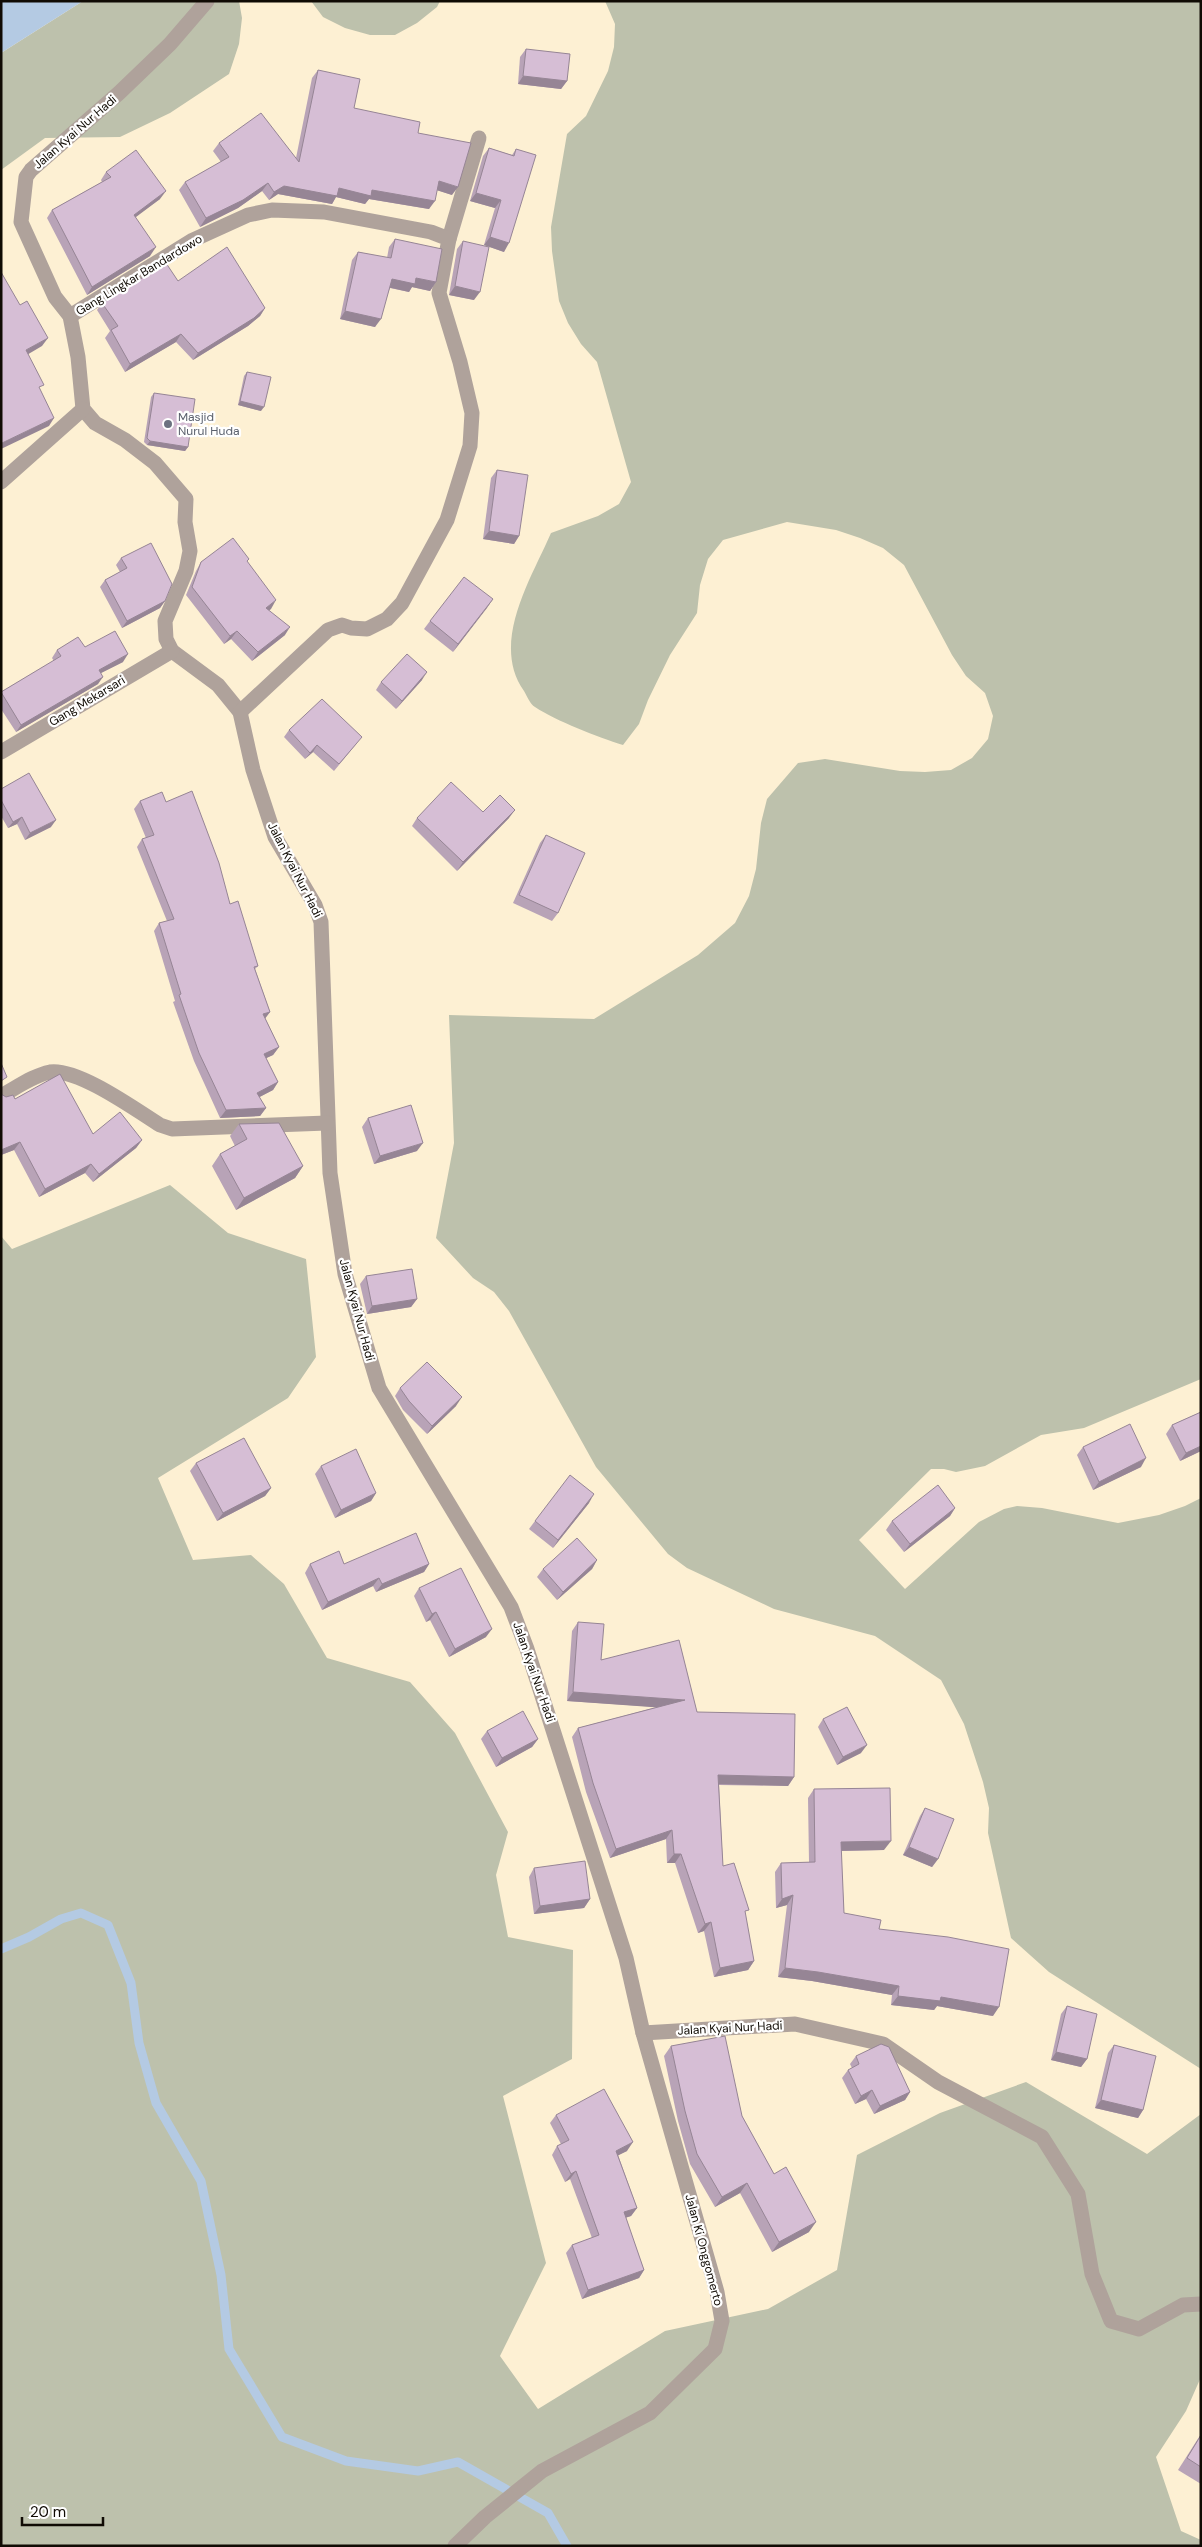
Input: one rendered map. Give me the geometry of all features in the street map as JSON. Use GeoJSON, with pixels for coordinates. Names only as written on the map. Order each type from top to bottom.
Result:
{"type":"FeatureCollection","features":[{"type":"Feature","properties":{"kind":"street","name":"Jalan Kyai Nur Hadi"},"geometry":{"type":"LineString","coordinates":[[83,409],[78,357],[70,316],[55,297],[21,222],[26,177],[44,156],[119,93],[170,44],[207,1]]}},
{"type":"Feature","properties":{"kind":"street"},"geometry":{"type":"LineString","coordinates":[[240,712],[328,630],[342,625],[351,628],[367,629],[388,619],[402,603],[447,520],[470,446],[472,413],[460,362],[439,293],[449,239],[479,138]]}},
{"type":"Feature","properties":{"kind":"street","name":"Gang Lingkar Bandardowo"},"geometry":{"type":"LineString","coordinates":[[70,316],[193,240],[248,215],[264,212],[324,212],[431,232],[449,239]]}},
{"type":"Feature","properties":{"kind":"street"},"geometry":{"type":"LineString","coordinates":[[1,482],[83,409],[95,423],[125,440],[155,463],[186,499],[186,522],[190,551],[186,571],[165,620],[166,639],[172,651]]}},
{"type":"Feature","properties":{"kind":"street","name":"Jalan Kyai Nur Hadi"},"geometry":{"type":"LineString","coordinates":[[172,651],[218,685],[240,712],[253,770],[275,837],[315,905],[321,922],[330,1173],[345,1274],[379,1388],[511,1607],[527,1649],[626,1958],[644,2033],[795,2024],[883,2044],[938,2082],[1042,2137],[1078,2194],[1092,2274],[1111,2321],[1139,2330],[1183,2305],[1201,2304]]}},
{"type":"Feature","properties":{"kind":"street","name":"Gang Mekarsari"},"geometry":{"type":"LineString","coordinates":[[1,752],[172,651]]}},
{"type":"Feature","properties":{"kind":"street"},"geometry":{"type":"LineString","coordinates":[[1,1096],[43,1074],[60,1072],[96,1086],[160,1126],[172,1129],[327,1123]]}},
{"type":"Feature","properties":{"kind":"street","name":"Jalan Ki Onggomerto"},"geometry":{"type":"LineString","coordinates":[[455,2546],[485,2517],[542,2471],[650,2414],[715,2349],[722,2320],[717,2292],[644,2033]]}},
{"type":"Feature","properties":{"kind":"green space"},"geometry":{"type":"Polygon","coordinates":[[[83,1],[239,1],[242,18],[239,44],[229,74],[170,113],[120,137],[45,138],[1,170],[1,53],[83,1]]]}},
{"type":"Feature","properties":{"kind":"green space"},"geometry":{"type":"Polygon","coordinates":[[[311,1],[440,1],[437,7],[417,23],[395,35],[370,35],[345,28],[323,17],[311,1]]]}},
{"type":"Feature","properties":{"kind":"green space"},"geometry":{"type":"Polygon","coordinates":[[[605,1],[1201,1],[1201,1379],[1084,1428],[1041,1435],[985,1466],[956,1472],[944,1469],[931,1469],[859,1540],[905,1589],[979,1522],[1004,1509],[1017,1506],[1042,1508],[1118,1523],[1159,1515],[1201,1498],[1201,2069],[1049,1972],[1011,1938],[988,1833],[989,1808],[983,1782],[964,1724],[941,1680],[875,1636],[774,1609],[687,1568],[668,1554],[596,1467],[509,1311],[494,1292],[473,1278],[436,1238],[454,1143],[449,1015],[594,1019],[698,955],[735,923],[749,896],[756,869],[761,823],[767,799],[798,763],[825,759],[900,771],[951,770],[972,758],[988,739],[993,716],[985,693],[966,676],[952,655],[904,565],[883,548],[860,538],[836,530],[787,522],[723,540],[708,559],[700,585],[697,613],[670,655],[648,700],[639,724],[623,745],[554,718],[533,706],[527,697],[515,672],[511,653],[512,632],[517,611],[551,533],[598,516],[619,504],[631,482],[597,362],[581,344],[568,323],[559,301],[552,251],[551,227],[567,134],[586,116],[608,71],[614,47],[615,24],[605,1]]]}},
{"type":"Feature","properties":{"kind":"green space"},"geometry":{"type":"Polygon","coordinates":[[[170,1185],[228,1233],[306,1259],[316,1357],[288,1398],[158,1478],[193,1560],[251,1555],[284,1584],[327,1658],[410,1682],[455,1733],[508,1832],[496,1875],[508,1937],[573,1950],[572,2059],[503,2096],[546,2263],[500,2356],[538,2409],[665,2331],[768,2309],[837,2270],[857,2155],[940,2113],[1026,2082],[1147,2154],[1201,2114],[1201,2377],[1186,2411],[1156,2457],[1181,2531],[1201,2540],[1201,2546],[1,2546],[1,1236],[12,1249],[170,1185]]]}},
{"type":"Feature","properties":{"kind":"water"},"geometry":{"type":"Polygon","coordinates":[[[1,1],[83,1],[1,53],[1,1]]]}},
{"type":"Feature","properties":{"kind":"building"},"geometry":{"type":"Polygon","coordinates":[[[526,49],[570,54],[567,81],[523,76],[526,49]]]}},
{"type":"Feature","properties":{"kind":"building"},"geometry":{"type":"Polygon","coordinates":[[[318,70],[360,79],[354,108],[420,122],[418,133],[471,143],[458,187],[439,181],[435,201],[372,190],[371,196],[339,188],[337,196],[284,186],[274,192],[268,183],[243,200],[206,218],[185,182],[229,157],[219,143],[261,113],[299,162],[318,70]]]}},
{"type":"Feature","properties":{"kind":"building"},"geometry":{"type":"Polygon","coordinates":[[[489,148],[514,156],[516,149],[536,155],[509,243],[490,237],[501,200],[476,193],[489,148]]]}},
{"type":"Feature","properties":{"kind":"building"},"geometry":{"type":"Polygon","coordinates":[[[136,150],[166,191],[134,215],[156,247],[92,287],[52,210],[111,177],[106,172],[136,150]]]}},
{"type":"Feature","properties":{"kind":"building"},"geometry":{"type":"Polygon","coordinates":[[[395,239],[442,249],[436,282],[416,278],[415,284],[392,279],[381,319],[345,311],[358,252],[391,258],[395,239]]]}},
{"type":"Feature","properties":{"kind":"building"},"geometry":{"type":"Polygon","coordinates":[[[463,241],[489,247],[480,292],[455,286],[463,241]]]}},
{"type":"Feature","properties":{"kind":"building"},"geometry":{"type":"Polygon","coordinates":[[[227,247],[265,308],[254,318],[198,353],[181,334],[130,364],[111,330],[118,326],[102,303],[166,263],[178,281],[227,247]]]}},
{"type":"Feature","properties":{"kind":"building"},"geometry":{"type":"Polygon","coordinates":[[[1,272],[20,305],[27,301],[48,338],[26,350],[44,385],[39,387],[54,418],[2,443],[1,441],[1,272]]]}},
{"type":"Feature","properties":{"kind":"building"},"geometry":{"type":"Polygon","coordinates":[[[247,372],[271,377],[264,407],[240,401],[247,372]]]}},
{"type":"Feature","properties":{"kind":"building","name":"Masjid Nurul Huda"},"geometry":{"type":"Polygon","coordinates":[[[154,393],[195,399],[188,447],[150,441],[147,438],[154,393]]]}},
{"type":"Feature","properties":{"kind":"building"},"geometry":{"type":"Polygon","coordinates":[[[497,470],[528,475],[519,536],[489,531],[497,470]]]}},
{"type":"Feature","properties":{"kind":"building"},"geometry":{"type":"Polygon","coordinates":[[[233,538],[249,559],[247,561],[276,600],[266,608],[290,627],[258,652],[237,631],[230,636],[192,587],[201,562],[233,538]]]}},
{"type":"Feature","properties":{"kind":"building"},"geometry":{"type":"Polygon","coordinates":[[[151,543],[172,584],[165,601],[127,621],[105,580],[127,568],[121,558],[151,543]]]}},
{"type":"Feature","properties":{"kind":"building"},"geometry":{"type":"Polygon","coordinates":[[[464,577],[493,599],[458,644],[430,621],[464,577]]]}},
{"type":"Feature","properties":{"kind":"building"},"geometry":{"type":"Polygon","coordinates":[[[115,631],[128,654],[99,670],[103,677],[21,725],[1,692],[61,656],[57,650],[78,637],[85,647],[115,631]]]}},
{"type":"Feature","properties":{"kind":"building"},"geometry":{"type":"Polygon","coordinates":[[[407,654],[427,672],[402,701],[381,682],[407,654]]]}},
{"type":"Feature","properties":{"kind":"building"},"geometry":{"type":"Polygon","coordinates":[[[322,699],[362,737],[339,764],[317,745],[310,753],[289,730],[322,699]]]}},
{"type":"Feature","properties":{"kind":"building"},"geometry":{"type":"Polygon","coordinates":[[[29,773],[56,820],[30,833],[22,817],[13,822],[1,800],[1,789],[29,773]]]}},
{"type":"Feature","properties":{"kind":"building"},"geometry":{"type":"Polygon","coordinates":[[[451,782],[483,812],[500,795],[515,810],[463,862],[417,818],[451,782]]]}},
{"type":"Feature","properties":{"kind":"building"},"geometry":{"type":"Polygon","coordinates":[[[192,791],[219,863],[230,904],[238,901],[258,966],[254,967],[270,1012],[263,1014],[279,1047],[264,1054],[278,1082],[257,1093],[266,1108],[226,1110],[199,1053],[179,995],[181,994],[159,923],[174,919],[142,839],[154,835],[140,801],[162,792],[166,802],[192,791]]]}},
{"type":"Feature","properties":{"kind":"building"},"geometry":{"type":"Polygon","coordinates":[[[546,835],[585,853],[558,913],[519,895],[546,835]]]}},
{"type":"Feature","properties":{"kind":"building"},"geometry":{"type":"Polygon","coordinates":[[[1,1063],[7,1077],[1,1081],[1,1063]]]}},
{"type":"Feature","properties":{"kind":"building"},"geometry":{"type":"Polygon","coordinates":[[[60,1074],[93,1134],[120,1112],[142,1140],[99,1174],[91,1164],[45,1189],[20,1142],[1,1150],[1,1094],[6,1097],[13,1095],[15,1099],[60,1074]]]}},
{"type":"Feature","properties":{"kind":"building"},"geometry":{"type":"Polygon","coordinates":[[[411,1105],[423,1143],[380,1156],[368,1118],[411,1105]]]}},
{"type":"Feature","properties":{"kind":"building"},"geometry":{"type":"Polygon","coordinates":[[[279,1123],[303,1166],[244,1198],[220,1154],[247,1139],[239,1124],[279,1123]]]}},
{"type":"Feature","properties":{"kind":"building"},"geometry":{"type":"Polygon","coordinates":[[[412,1269],[417,1299],[372,1306],[366,1276],[412,1269]]]}},
{"type":"Feature","properties":{"kind":"building"},"geometry":{"type":"Polygon","coordinates":[[[427,1362],[462,1397],[432,1426],[400,1388],[427,1362]]]}},
{"type":"Feature","properties":{"kind":"building"},"geometry":{"type":"Polygon","coordinates":[[[1201,1412],[1201,1446],[1186,1453],[1172,1425],[1201,1412]]]}},
{"type":"Feature","properties":{"kind":"building"},"geometry":{"type":"Polygon","coordinates":[[[1130,1424],[1146,1458],[1099,1482],[1083,1447],[1130,1424]]]}},
{"type":"Feature","properties":{"kind":"building"},"geometry":{"type":"Polygon","coordinates":[[[244,1438],[271,1488],[223,1513],[196,1463],[244,1438]]]}},
{"type":"Feature","properties":{"kind":"building"},"geometry":{"type":"Polygon","coordinates":[[[356,1449],[376,1493],[341,1510],[321,1466],[356,1449]]]}},
{"type":"Feature","properties":{"kind":"building"},"geometry":{"type":"Polygon","coordinates":[[[570,1475],[594,1494],[558,1540],[535,1521],[570,1475]]]}},
{"type":"Feature","properties":{"kind":"building"},"geometry":{"type":"Polygon","coordinates":[[[938,1485],[955,1508],[910,1544],[892,1521],[938,1485]]]}},
{"type":"Feature","properties":{"kind":"building"},"geometry":{"type":"Polygon","coordinates":[[[416,1533],[429,1564],[382,1584],[379,1578],[328,1602],[310,1564],[339,1551],[344,1564],[416,1533]]]}},
{"type":"Feature","properties":{"kind":"building"},"geometry":{"type":"Polygon","coordinates":[[[577,1538],[597,1560],[563,1592],[543,1569],[577,1538]]]}},
{"type":"Feature","properties":{"kind":"building"},"geometry":{"type":"Polygon","coordinates":[[[461,1568],[492,1629],[455,1649],[436,1612],[432,1614],[419,1588],[461,1568]]]}},
{"type":"Feature","properties":{"kind":"building"},"geometry":{"type":"Polygon","coordinates":[[[578,1622],[604,1624],[601,1660],[679,1640],[697,1712],[795,1714],[794,1777],[718,1775],[723,1866],[734,1863],[749,1910],[745,1911],[754,1961],[720,1968],[711,1922],[705,1924],[681,1854],[674,1854],[672,1830],[616,1849],[593,1783],[578,1728],[685,1700],[573,1692],[578,1622]]]}},
{"type":"Feature","properties":{"kind":"building"},"geometry":{"type":"Polygon","coordinates":[[[847,1707],[867,1745],[843,1757],[823,1719],[847,1707]]]}},
{"type":"Feature","properties":{"kind":"building"},"geometry":{"type":"Polygon","coordinates":[[[523,1711],[538,1739],[502,1758],[487,1731],[523,1711]]]}},
{"type":"Feature","properties":{"kind":"building"},"geometry":{"type":"Polygon","coordinates":[[[890,1788],[891,1841],[841,1842],[844,1913],[881,1920],[879,1929],[948,1937],[1009,1949],[999,2007],[941,1997],[940,2001],[898,1996],[899,1986],[785,1968],[793,1895],[782,1899],[781,1863],[815,1862],[814,1789],[890,1788]]]}},
{"type":"Feature","properties":{"kind":"building"},"geometry":{"type":"Polygon","coordinates":[[[925,1808],[954,1819],[938,1859],[909,1847],[925,1808]]]}},
{"type":"Feature","properties":{"kind":"building"},"geometry":{"type":"Polygon","coordinates":[[[585,1861],[590,1899],[540,1906],[534,1868],[585,1861]]]}},
{"type":"Feature","properties":{"kind":"building"},"geometry":{"type":"Polygon","coordinates":[[[1067,2006],[1097,2014],[1087,2059],[1056,2052],[1067,2006]]]}},
{"type":"Feature","properties":{"kind":"building"},"geometry":{"type":"Polygon","coordinates":[[[725,2036],[742,2116],[774,2174],[786,2167],[816,2222],[779,2242],[747,2183],[722,2197],[697,2154],[685,2111],[671,2046],[725,2036]]]}},
{"type":"Feature","properties":{"kind":"building"},"geometry":{"type":"Polygon","coordinates":[[[881,2044],[889,2047],[910,2092],[880,2106],[872,2090],[861,2096],[848,2070],[859,2064],[856,2056],[881,2044]]]}},
{"type":"Feature","properties":{"kind":"building"},"geometry":{"type":"Polygon","coordinates":[[[1114,2045],[1156,2056],[1143,2110],[1101,2100],[1114,2045]]]}},
{"type":"Feature","properties":{"kind":"building"},"geometry":{"type":"Polygon","coordinates":[[[604,2089],[633,2142],[616,2151],[637,2208],[624,2212],[644,2270],[588,2290],[572,2245],[599,2235],[576,2171],[571,2174],[557,2146],[569,2140],[556,2115],[604,2089]]]}},
{"type":"Feature","properties":{"kind":"building"},"geometry":{"type":"Polygon","coordinates":[[[1201,2435],[1201,2467],[1187,2458],[1201,2435]]]}},
{"type":"Feature","properties":{"kind":"waterway"},"geometry":{"type":"LineString","coordinates":[[1,1949],[29,1937],[61,1919],[81,1913],[108,1925],[131,1983],[139,2043],[156,2103],[201,2181],[221,2275],[229,2349],[282,2437],[346,2461],[418,2471],[458,2462],[548,2513],[567,2546]]}},
{"type":"Feature","properties":{"kind":"place","name":"Masjid Nurul Huda"},"geometry":{"type":"Point","coordinates":[168,424]}}]}
